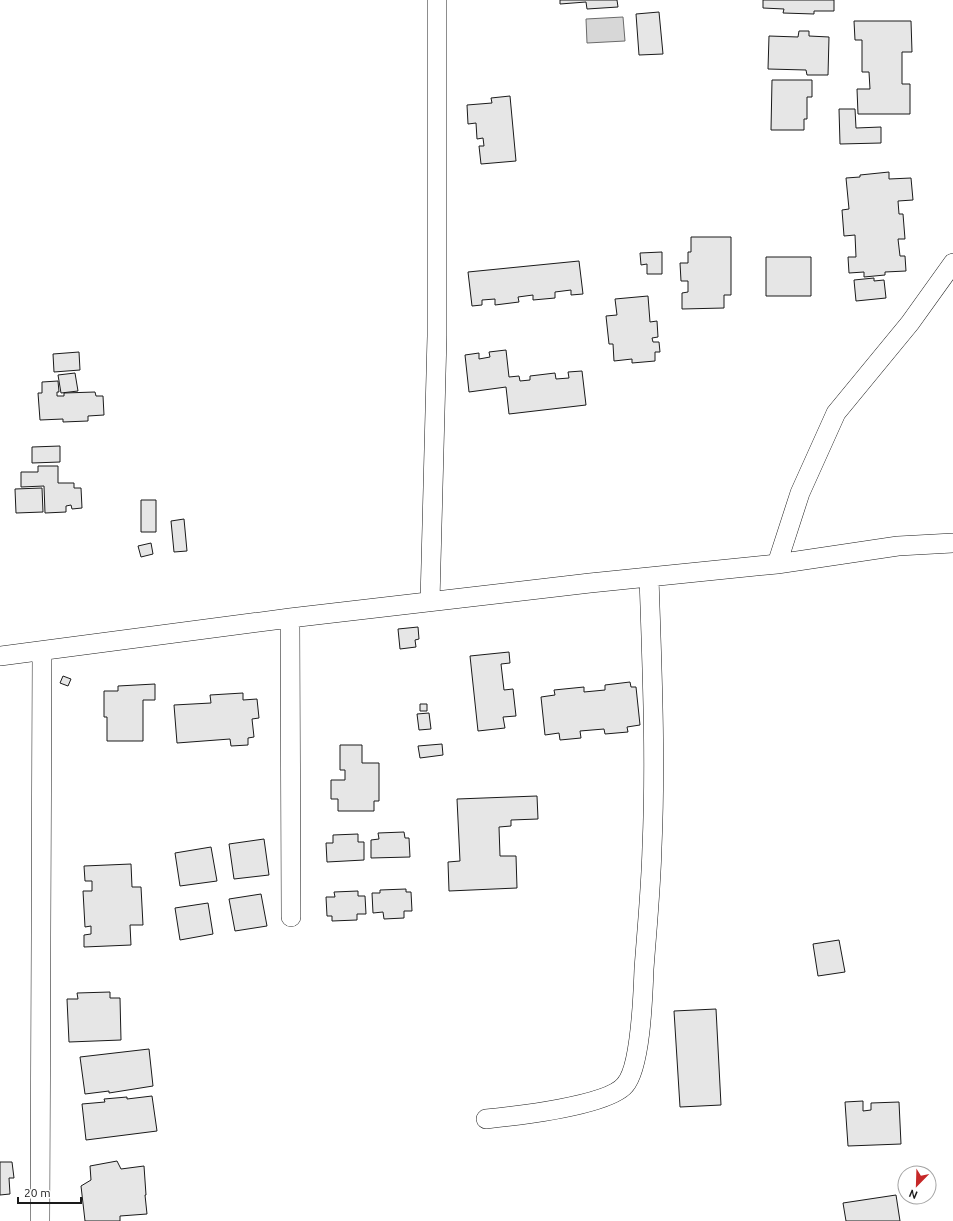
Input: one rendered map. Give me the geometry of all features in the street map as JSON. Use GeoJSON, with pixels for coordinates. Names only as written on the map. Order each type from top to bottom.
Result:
{"type":"FeatureCollection","features":[{"type":"Feature","properties":{"kind":"street"},"geometry":{"type":"LineString","coordinates":[[430,601],[436,336],[437,0]]}},
{"type":"Feature","properties":{"kind":"street"},"geometry":{"type":"LineString","coordinates":[[777,564],[800,493],[836,413],[910,323],[953,263]]}},
{"type":"Feature","properties":{"kind":"street"},"geometry":{"type":"LineString","coordinates":[[0,656],[42,652],[290,618],[430,601],[777,564],[898,546],[953,543]]}},
{"type":"Feature","properties":{"kind":"street"},"geometry":{"type":"LineString","coordinates":[[486,1119],[521,1115],[579,1104],[617,1093],[626,1084],[636,1060],[641,1013],[652,847],[653,692],[649,577]]}},
{"type":"Feature","properties":{"kind":"street"},"geometry":{"type":"LineString","coordinates":[[290,618],[290,916]]}},
{"type":"Feature","properties":{"kind":"street"},"geometry":{"type":"LineString","coordinates":[[40,1221],[42,652]]}},
{"type":"Feature","properties":{"kind":"shaded area"},"geometry":{"type":"Polygon","coordinates":[[[623,17],[625,41],[587,43],[586,19],[623,17]]]}},
{"type":"Feature","properties":{"kind":"building"},"geometry":{"type":"Polygon","coordinates":[[[560,0],[617,0],[618,7],[587,9],[586,2],[560,4],[560,0]]]}},
{"type":"Feature","properties":{"kind":"building"},"geometry":{"type":"Polygon","coordinates":[[[763,0],[834,0],[834,11],[814,11],[814,14],[783,13],[784,9],[763,8],[763,0]]]}},
{"type":"Feature","properties":{"kind":"building"},"geometry":{"type":"Polygon","coordinates":[[[659,12],[663,54],[639,55],[636,14],[659,12]]]}},
{"type":"Feature","properties":{"kind":"building"},"geometry":{"type":"Polygon","coordinates":[[[854,21],[911,21],[912,52],[902,52],[902,84],[910,84],[910,114],[858,114],[857,89],[870,89],[869,72],[862,72],[862,40],[855,40],[854,21]]]}},
{"type":"Feature","properties":{"kind":"building"},"geometry":{"type":"Polygon","coordinates":[[[799,31],[809,31],[809,36],[829,37],[828,75],[807,75],[806,70],[768,69],[769,36],[798,37],[799,31]]]}},
{"type":"Feature","properties":{"kind":"building"},"geometry":{"type":"Polygon","coordinates":[[[772,80],[812,80],[812,97],[807,97],[807,119],[804,119],[804,130],[771,130],[772,80]]]}},
{"type":"Feature","properties":{"kind":"building"},"geometry":{"type":"Polygon","coordinates":[[[510,96],[516,161],[481,164],[479,146],[484,146],[483,138],[477,139],[476,123],[468,124],[467,105],[492,103],[491,98],[510,96]]]}},
{"type":"Feature","properties":{"kind":"building"},"geometry":{"type":"Polygon","coordinates":[[[839,109],[855,109],[856,128],[881,127],[881,143],[840,144],[839,109]]]}},
{"type":"Feature","properties":{"kind":"building"},"geometry":{"type":"Polygon","coordinates":[[[889,172],[889,179],[911,178],[913,200],[898,201],[899,214],[903,214],[905,239],[898,239],[900,256],[905,256],[906,271],[885,272],[885,275],[864,277],[864,272],[849,273],[848,257],[856,257],[855,235],[844,236],[842,210],[849,209],[846,178],[889,172]]]}},
{"type":"Feature","properties":{"kind":"building"},"geometry":{"type":"Polygon","coordinates":[[[691,237],[731,237],[731,295],[724,295],[724,308],[682,309],[682,293],[688,292],[688,281],[681,281],[680,263],[688,263],[688,252],[691,252],[691,237]]]}},
{"type":"Feature","properties":{"kind":"building"},"geometry":{"type":"Polygon","coordinates":[[[662,252],[662,274],[647,274],[647,264],[641,265],[640,253],[662,252]]]}},
{"type":"Feature","properties":{"kind":"building"},"geometry":{"type":"Polygon","coordinates":[[[766,257],[811,257],[811,296],[766,296],[766,257]]]}},
{"type":"Feature","properties":{"kind":"building"},"geometry":{"type":"Polygon","coordinates":[[[579,261],[583,294],[571,295],[571,290],[555,292],[555,298],[533,300],[533,295],[518,297],[519,302],[495,305],[495,299],[482,300],[482,305],[472,306],[468,272],[579,261]]]}},
{"type":"Feature","properties":{"kind":"building"},"geometry":{"type":"Polygon","coordinates":[[[874,278],[874,281],[884,280],[886,298],[856,301],[854,280],[874,278]]]}},
{"type":"Feature","properties":{"kind":"building"},"geometry":{"type":"Polygon","coordinates":[[[648,296],[650,322],[657,321],[658,337],[652,338],[653,342],[659,342],[660,352],[655,352],[655,361],[632,363],[632,359],[614,361],[613,344],[609,344],[606,316],[617,315],[615,299],[648,296]]]}},
{"type":"Feature","properties":{"kind":"building"},"geometry":{"type":"Polygon","coordinates":[[[506,350],[509,377],[519,376],[520,381],[530,380],[530,376],[555,373],[556,379],[569,378],[568,372],[582,371],[586,405],[509,414],[506,387],[469,392],[465,355],[479,353],[479,359],[490,357],[489,352],[506,350]]]}},
{"type":"Feature","properties":{"kind":"building"},"geometry":{"type":"Polygon","coordinates":[[[79,352],[80,370],[54,372],[53,354],[79,352]]]}},
{"type":"Feature","properties":{"kind":"building"},"geometry":{"type":"Polygon","coordinates":[[[75,373],[78,391],[61,393],[58,375],[75,373]]]}},
{"type":"Feature","properties":{"kind":"building"},"geometry":{"type":"Polygon","coordinates":[[[58,381],[59,392],[57,392],[57,396],[64,396],[64,393],[95,392],[96,396],[103,396],[104,415],[88,416],[88,421],[63,422],[63,419],[40,420],[38,393],[42,393],[42,382],[58,381]]]}},
{"type":"Feature","properties":{"kind":"building"},"geometry":{"type":"Polygon","coordinates":[[[60,446],[60,462],[32,463],[32,447],[60,446]]]}},
{"type":"Feature","properties":{"kind":"building"},"geometry":{"type":"Polygon","coordinates":[[[38,466],[58,466],[58,483],[74,483],[74,488],[81,488],[82,508],[72,509],[71,505],[66,506],[66,512],[45,513],[44,486],[21,487],[21,472],[38,472],[38,466]]]}},
{"type":"Feature","properties":{"kind":"building"},"geometry":{"type":"Polygon","coordinates":[[[42,488],[43,512],[16,513],[15,489],[42,488]]]}},
{"type":"Feature","properties":{"kind":"building"},"geometry":{"type":"Polygon","coordinates":[[[141,500],[156,500],[156,532],[141,532],[141,500]]]}},
{"type":"Feature","properties":{"kind":"building"},"geometry":{"type":"Polygon","coordinates":[[[184,519],[187,551],[174,552],[171,521],[184,519]]]}},
{"type":"Feature","properties":{"kind":"building"},"geometry":{"type":"Polygon","coordinates":[[[151,543],[153,554],[141,557],[138,546],[151,543]]]}},
{"type":"Feature","properties":{"kind":"building"},"geometry":{"type":"Polygon","coordinates":[[[418,627],[419,639],[415,640],[416,647],[400,649],[398,629],[418,627]]]}},
{"type":"Feature","properties":{"kind":"building"},"geometry":{"type":"Polygon","coordinates":[[[509,652],[510,663],[501,664],[504,690],[513,689],[516,716],[503,717],[505,728],[478,731],[470,656],[509,652]]]}},
{"type":"Feature","properties":{"kind":"building"},"geometry":{"type":"Polygon","coordinates":[[[63,676],[71,679],[68,686],[60,683],[63,676]]]}},
{"type":"Feature","properties":{"kind":"building"},"geometry":{"type":"Polygon","coordinates":[[[630,682],[631,687],[636,687],[640,725],[627,727],[628,732],[605,734],[604,729],[580,731],[581,738],[560,740],[559,733],[545,735],[541,697],[555,695],[554,690],[584,687],[584,692],[605,690],[605,685],[630,682]]]}},
{"type":"Feature","properties":{"kind":"building"},"geometry":{"type":"Polygon","coordinates":[[[155,684],[155,700],[143,700],[143,741],[107,741],[107,717],[104,717],[104,691],[118,691],[118,686],[155,684]]]}},
{"type":"Feature","properties":{"kind":"building"},"geometry":{"type":"Polygon","coordinates":[[[243,693],[243,700],[257,699],[259,718],[252,719],[254,737],[248,738],[248,745],[231,746],[230,739],[177,743],[174,705],[211,703],[210,695],[243,693]]]}},
{"type":"Feature","properties":{"kind":"building"},"geometry":{"type":"Polygon","coordinates":[[[420,704],[427,704],[427,711],[420,711],[420,704]]]}},
{"type":"Feature","properties":{"kind":"building"},"geometry":{"type":"Polygon","coordinates":[[[429,713],[431,729],[419,730],[417,714],[429,713]]]}},
{"type":"Feature","properties":{"kind":"building"},"geometry":{"type":"Polygon","coordinates":[[[442,744],[443,755],[420,758],[418,746],[442,744]]]}},
{"type":"Feature","properties":{"kind":"building"},"geometry":{"type":"Polygon","coordinates":[[[340,745],[362,745],[362,763],[379,763],[379,801],[374,801],[374,811],[338,811],[338,799],[331,799],[331,780],[345,780],[345,770],[340,770],[340,745]]]}},
{"type":"Feature","properties":{"kind":"building"},"geometry":{"type":"Polygon","coordinates":[[[537,796],[538,819],[511,820],[511,826],[499,827],[500,856],[516,856],[517,888],[449,891],[448,862],[460,861],[457,799],[537,796]]]}},
{"type":"Feature","properties":{"kind":"building"},"geometry":{"type":"Polygon","coordinates":[[[404,832],[405,838],[409,838],[410,857],[371,858],[371,840],[379,839],[378,833],[404,832]]]}},
{"type":"Feature","properties":{"kind":"building"},"geometry":{"type":"Polygon","coordinates":[[[358,834],[358,842],[364,842],[364,860],[327,862],[326,843],[333,843],[333,835],[358,834]]]}},
{"type":"Feature","properties":{"kind":"building"},"geometry":{"type":"Polygon","coordinates":[[[264,839],[269,875],[234,879],[229,844],[264,839]]]}},
{"type":"Feature","properties":{"kind":"building"},"geometry":{"type":"Polygon","coordinates":[[[211,847],[217,881],[180,886],[175,853],[211,847]]]}},
{"type":"Feature","properties":{"kind":"building"},"geometry":{"type":"Polygon","coordinates":[[[131,864],[132,887],[141,887],[143,925],[130,925],[131,945],[84,947],[84,935],[91,934],[91,926],[85,927],[83,891],[92,891],[92,881],[85,881],[84,866],[131,864]]]}},
{"type":"Feature","properties":{"kind":"building"},"geometry":{"type":"Polygon","coordinates":[[[406,889],[406,892],[411,892],[412,911],[404,911],[404,918],[384,919],[383,912],[373,913],[372,893],[380,893],[380,890],[406,889]]]}},
{"type":"Feature","properties":{"kind":"building"},"geometry":{"type":"Polygon","coordinates":[[[358,891],[358,896],[365,896],[366,914],[357,914],[357,920],[332,921],[332,916],[327,916],[326,897],[335,897],[334,892],[358,891]]]}},
{"type":"Feature","properties":{"kind":"building"},"geometry":{"type":"Polygon","coordinates":[[[261,894],[267,926],[235,931],[229,899],[261,894]]]}},
{"type":"Feature","properties":{"kind":"building"},"geometry":{"type":"Polygon","coordinates":[[[208,903],[213,934],[180,940],[175,908],[208,903]]]}},
{"type":"Feature","properties":{"kind":"building"},"geometry":{"type":"Polygon","coordinates":[[[839,940],[845,972],[818,976],[813,944],[839,940]]]}},
{"type":"Feature","properties":{"kind":"building"},"geometry":{"type":"Polygon","coordinates":[[[110,992],[110,998],[120,998],[121,1040],[69,1042],[67,999],[78,999],[77,993],[110,992]]]}},
{"type":"Feature","properties":{"kind":"building"},"geometry":{"type":"Polygon","coordinates":[[[716,1009],[721,1105],[680,1107],[674,1011],[716,1009]]]}},
{"type":"Feature","properties":{"kind":"building"},"geometry":{"type":"Polygon","coordinates":[[[149,1049],[153,1086],[109,1093],[109,1091],[85,1094],[80,1057],[149,1049]]]}},
{"type":"Feature","properties":{"kind":"building"},"geometry":{"type":"Polygon","coordinates":[[[152,1096],[157,1131],[86,1140],[82,1104],[105,1102],[104,1099],[127,1097],[127,1099],[152,1096]]]}},
{"type":"Feature","properties":{"kind":"building"},"geometry":{"type":"Polygon","coordinates":[[[863,1101],[863,1111],[871,1110],[871,1103],[899,1102],[901,1144],[848,1146],[845,1102],[863,1101]]]}},
{"type":"Feature","properties":{"kind":"building"},"geometry":{"type":"Polygon","coordinates":[[[117,1161],[121,1169],[144,1166],[147,1214],[120,1216],[120,1221],[85,1221],[81,1186],[91,1180],[90,1166],[117,1161]]]}},
{"type":"Feature","properties":{"kind":"building"},"geometry":{"type":"Polygon","coordinates":[[[0,1162],[12,1162],[14,1178],[9,1178],[10,1194],[0,1195],[0,1162]]]}},
{"type":"Feature","properties":{"kind":"building"},"geometry":{"type":"Polygon","coordinates":[[[896,1195],[900,1221],[846,1221],[843,1203],[896,1195]]]}}]}
